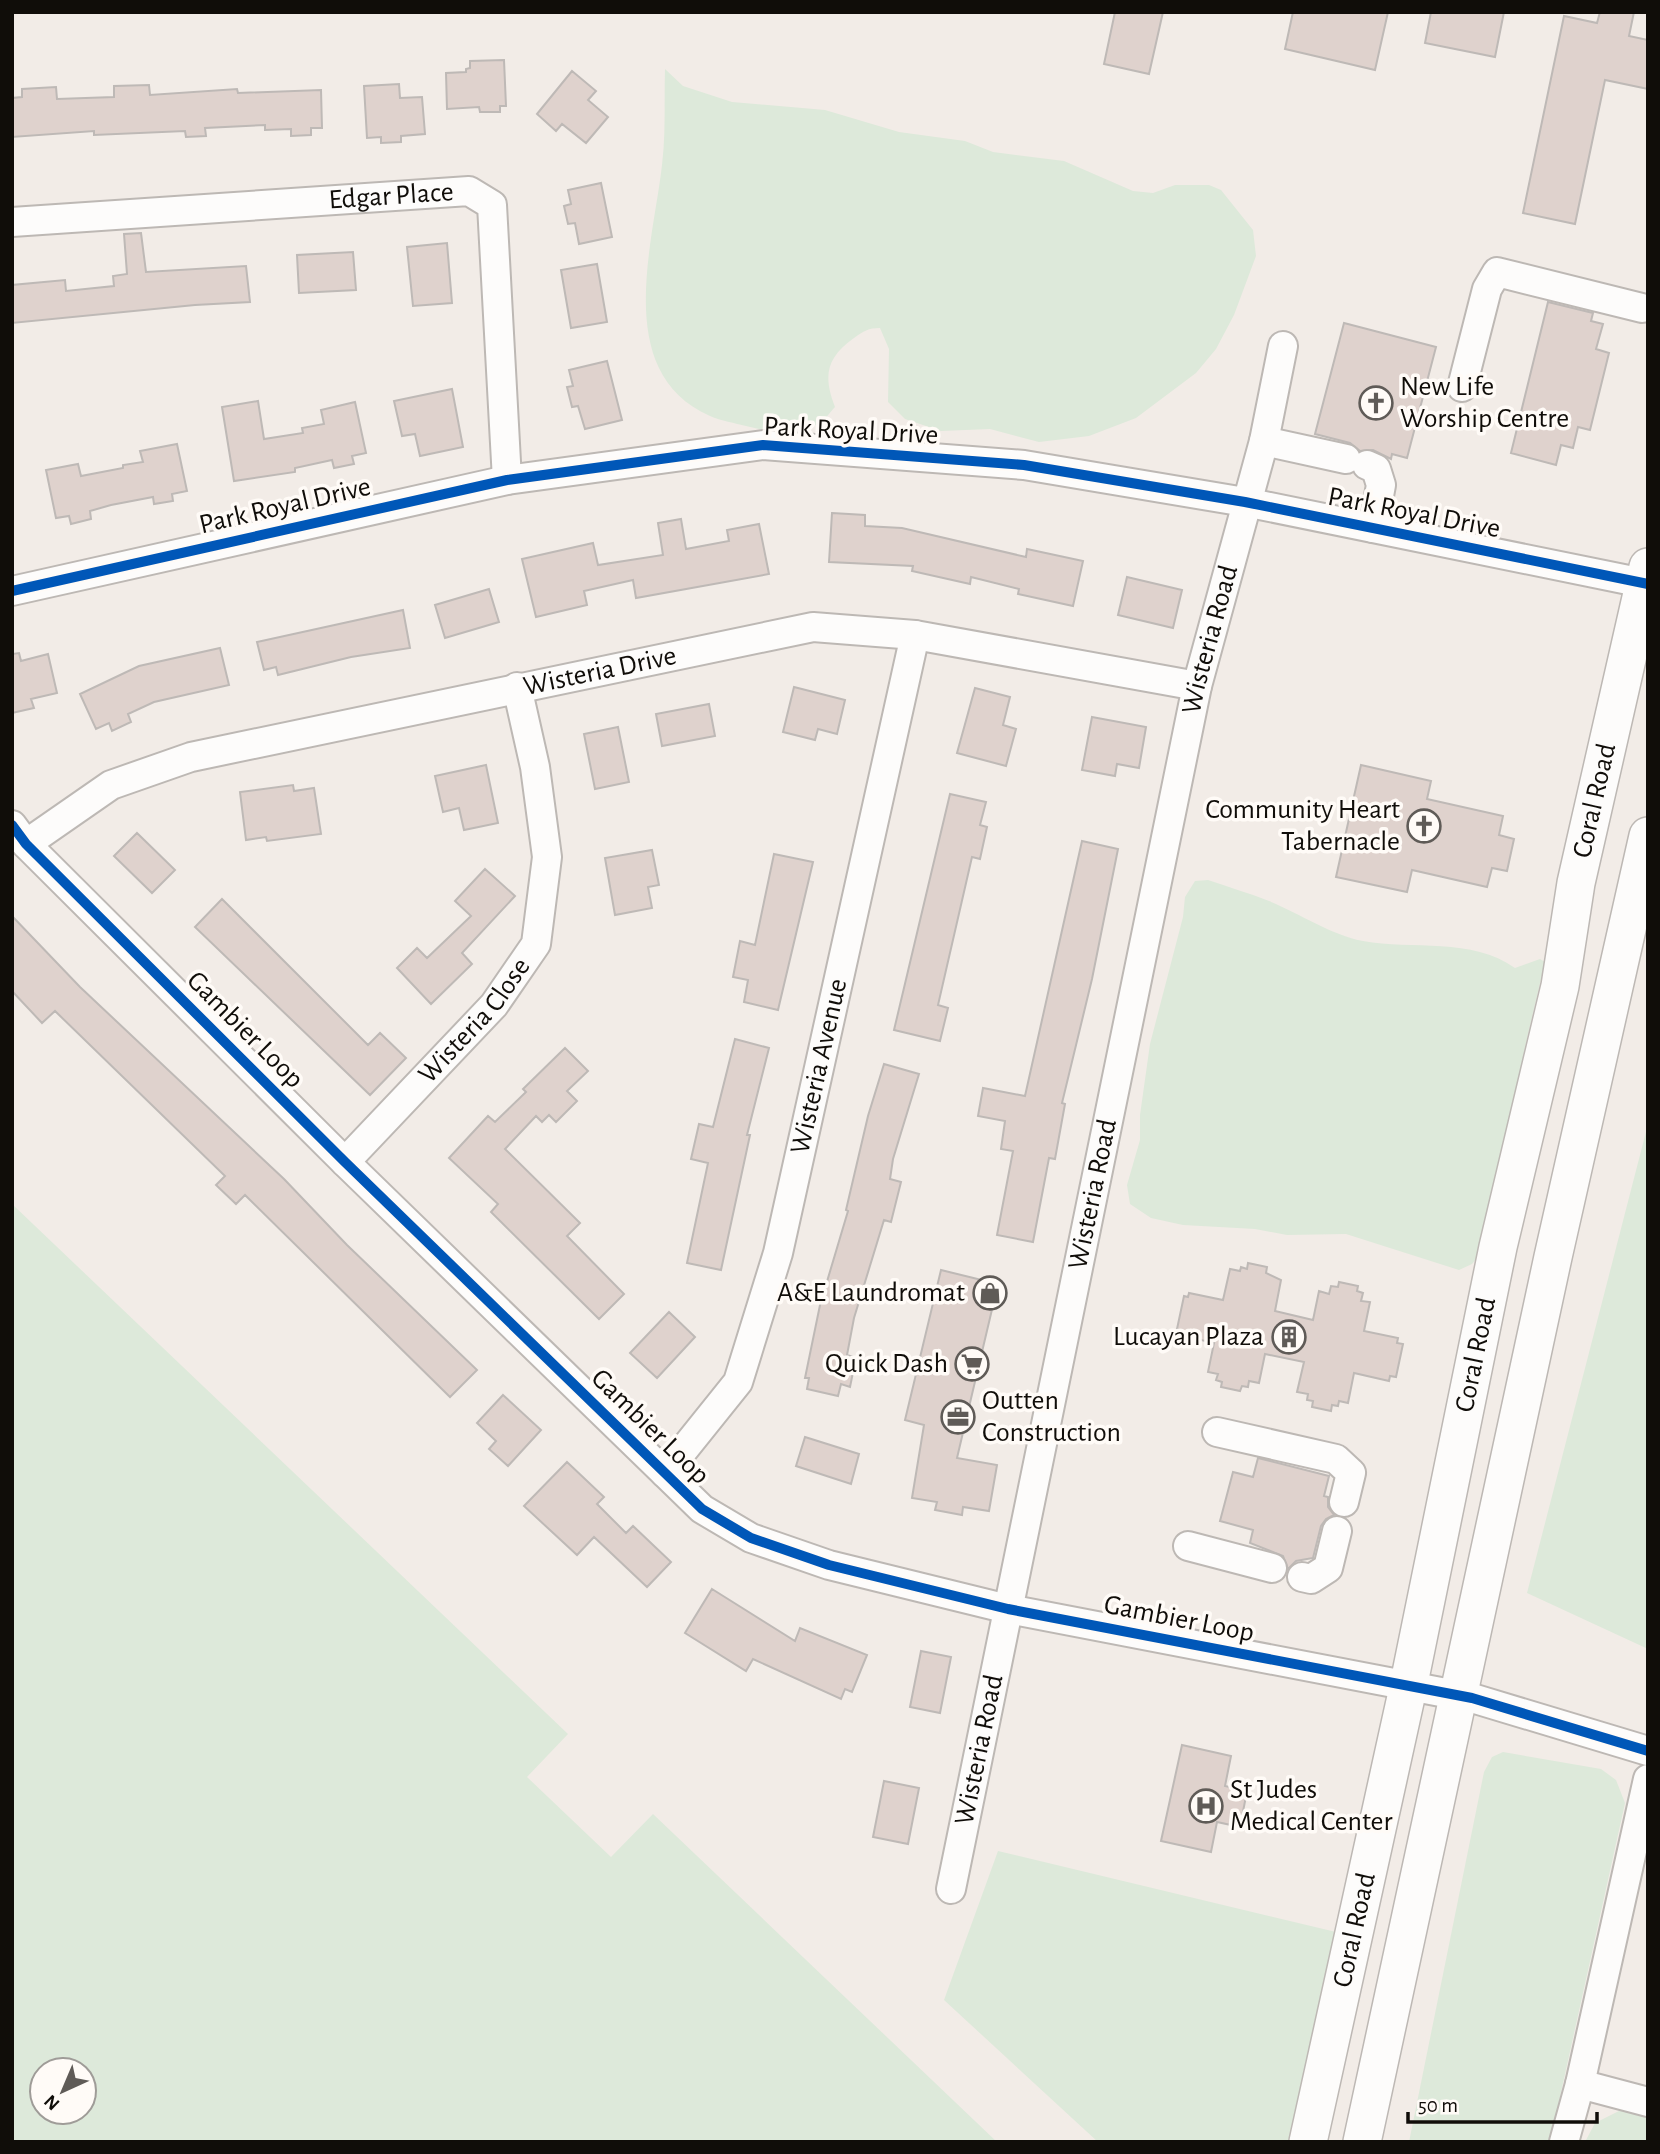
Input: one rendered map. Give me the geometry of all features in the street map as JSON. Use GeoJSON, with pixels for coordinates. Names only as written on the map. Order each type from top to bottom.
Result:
{"type":"FeatureCollection","features":[{"type":"Feature","properties":{"kind":"main road","name":"Coral Road"},"geometry":{"type":"LineString","coordinates":[[1308,2142],[1408,1688],[1498,1247],[1560,986],[1576,883],[1646,578]]}},
{"type":"Feature","properties":{"kind":"main road","name":"Coral Road"},"geometry":{"type":"LineString","coordinates":[[1362,2142],[1553,1257],[1648,836]]}},
{"type":"Feature","properties":{"kind":"main road"},"geometry":{"type":"LineString","coordinates":[[1560,986],[1612,997]]}},
{"type":"Feature","properties":{"kind":"main road"},"geometry":{"type":"LineString","coordinates":[[1498,1247],[1553,1257]]}},
{"type":"Feature","properties":{"kind":"street","name":"Edgar Place"},"geometry":{"type":"LineString","coordinates":[[12,222],[469,191],[492,205],[507,480]]}},
{"type":"Feature","properties":{"kind":"street"},"geometry":{"type":"LineString","coordinates":[[1462,387],[1487,289],[1497,272],[1643,308]]}},
{"type":"Feature","properties":{"kind":"street","name":"Wisteria Road"},"geometry":{"type":"LineString","coordinates":[[951,1889],[1197,686],[1245,502],[1264,441],[1283,346]]}},
{"type":"Feature","properties":{"kind":"street"},"geometry":{"type":"LineString","coordinates":[[1264,441],[1357,462],[1376,469],[1381,485],[1373,528]]}},
{"type":"Feature","properties":{"kind":"street","name":"Park Royal Drive"},"geometry":{"type":"LineString","coordinates":[[12,591],[507,480],[763,446],[1024,465],[1245,502],[1646,578]]}},
{"type":"Feature","properties":{"kind":"street","name":"Wisteria Drive"},"geometry":{"type":"LineString","coordinates":[[19,834],[111,785],[191,757],[813,627],[915,635],[1197,686]]}},
{"type":"Feature","properties":{"kind":"street","name":"Wisteria Avenue"},"geometry":{"type":"LineString","coordinates":[[664,1473],[738,1382],[778,1253],[915,635]]}},
{"type":"Feature","properties":{"kind":"street","name":"Wisteria Close"},"geometry":{"type":"LineString","coordinates":[[345,1162],[494,1005],[536,944],[547,857],[535,767],[517,687]]}},
{"type":"Feature","properties":{"kind":"street","name":"Gambier Loop"},"geometry":{"type":"LineString","coordinates":[[19,834],[345,1162],[664,1473],[702,1509],[751,1538],[829,1565],[1008,1609],[1459,1696],[1648,1751]]}},
{"type":"Feature","properties":{"kind":"street"},"geometry":{"type":"LineString","coordinates":[[1217,1432],[1336,1459],[1351,1474],[1344,1502]]}},
{"type":"Feature","properties":{"kind":"street"},"geometry":{"type":"LineString","coordinates":[[1302,1577],[1311,1579],[1328,1568],[1337,1531]]}},
{"type":"Feature","properties":{"kind":"street"},"geometry":{"type":"LineString","coordinates":[[1188,1546],[1272,1568]]}},
{"type":"Feature","properties":{"kind":"street"},"geometry":{"type":"LineString","coordinates":[[1564,2142],[1580,2084],[1648,1779]]}},
{"type":"Feature","properties":{"kind":"street"},"geometry":{"type":"LineString","coordinates":[[1580,2084],[1648,2102]]}},
{"type":"Feature","properties":{"kind":"green space"},"geometry":{"type":"Polygon","coordinates":[[[665,69],[683,86],[732,102],[825,110],[899,132],[965,141],[993,152],[1064,161],[1133,191],[1153,193],[1175,185],[1209,185],[1221,190],[1253,230],[1256,256],[1234,315],[1216,349],[1196,373],[1136,418],[1089,436],[1039,442],[990,429],[941,431],[905,419],[888,402],[889,349],[880,328],[869,329],[857,336],[845,345],[833,360],[828,377],[835,407],[820,423],[803,429],[774,431],[710,416],[679,396],[660,370],[649,339],[647,268],[663,153],[665,69]]]}},
{"type":"Feature","properties":{"kind":"green space"},"geometry":{"type":"Polygon","coordinates":[[[1208,880],[1269,901],[1327,929],[1363,941],[1461,948],[1498,958],[1515,968],[1540,959],[1545,962],[1524,1051],[1520,1089],[1488,1245],[1472,1264],[1459,1270],[1346,1234],[1287,1235],[1255,1229],[1183,1225],[1151,1218],[1130,1204],[1127,1185],[1140,1140],[1140,1115],[1150,1044],[1183,917],[1185,897],[1195,881],[1208,880]]]}},
{"type":"Feature","properties":{"kind":"green space"},"geometry":{"type":"Polygon","coordinates":[[[1648,1124],[1648,1649],[1527,1593],[1648,1124]]]}},
{"type":"Feature","properties":{"kind":"green space"},"geometry":{"type":"Polygon","coordinates":[[[12,1204],[568,1734],[527,1777],[611,1857],[653,1814],[997,2142],[12,2142],[12,1204]]]}},
{"type":"Feature","properties":{"kind":"green space"},"geometry":{"type":"Polygon","coordinates":[[[1503,1752],[1601,1769],[1616,1780],[1625,1803],[1550,2142],[1409,2142],[1484,1772],[1492,1757],[1503,1752]]]}},
{"type":"Feature","properties":{"kind":"green space"},"geometry":{"type":"Polygon","coordinates":[[[998,1851],[1336,1932],[1297,2142],[1098,2142],[944,2000],[998,1851]]]}},
{"type":"Feature","properties":{"kind":"green space"},"geometry":{"type":"Polygon","coordinates":[[[1623,2109],[1648,2110],[1648,2142],[1585,2142],[1595,2123],[1623,2109]]]}},
{"type":"Feature","properties":{"kind":"building"},"geometry":{"type":"Polygon","coordinates":[[[1115,12],[1163,12],[1149,74],[1104,64],[1115,12]]]}},
{"type":"Feature","properties":{"kind":"building"},"geometry":{"type":"Polygon","coordinates":[[[1293,12],[1388,12],[1375,70],[1285,49],[1293,12]]]}},
{"type":"Feature","properties":{"kind":"building"},"geometry":{"type":"Polygon","coordinates":[[[1431,12],[1504,12],[1495,57],[1425,43],[1431,12]]]}},
{"type":"Feature","properties":{"kind":"building"},"geometry":{"type":"Polygon","coordinates":[[[1600,12],[1634,12],[1629,36],[1648,40],[1648,89],[1605,80],[1575,224],[1523,213],[1564,16],[1597,23],[1600,12]]]}},
{"type":"Feature","properties":{"kind":"building"},"geometry":{"type":"Polygon","coordinates":[[[504,60],[506,106],[500,106],[500,112],[480,112],[479,107],[447,109],[446,73],[466,72],[466,69],[470,68],[470,61],[504,60]]]}},
{"type":"Feature","properties":{"kind":"building"},"geometry":{"type":"Polygon","coordinates":[[[572,71],[596,91],[588,100],[608,117],[586,143],[562,124],[556,131],[537,114],[572,71]]]}},
{"type":"Feature","properties":{"kind":"building"},"geometry":{"type":"Polygon","coordinates":[[[399,84],[400,98],[422,97],[425,134],[401,136],[401,142],[381,143],[381,137],[367,138],[364,86],[399,84]]]}},
{"type":"Feature","properties":{"kind":"building"},"geometry":{"type":"Polygon","coordinates":[[[149,85],[150,95],[237,89],[238,93],[321,90],[322,128],[311,128],[311,135],[291,136],[291,129],[265,130],[265,125],[205,128],[206,136],[186,137],[185,131],[94,135],[94,131],[12,137],[12,98],[22,97],[22,89],[56,87],[57,99],[114,97],[114,86],[149,85]]]}},
{"type":"Feature","properties":{"kind":"building"},"geometry":{"type":"Polygon","coordinates":[[[601,183],[612,237],[579,244],[575,223],[568,224],[564,206],[571,204],[568,190],[601,183]]]}},
{"type":"Feature","properties":{"kind":"building"},"geometry":{"type":"Polygon","coordinates":[[[141,233],[146,272],[246,266],[250,302],[12,323],[12,285],[65,280],[66,291],[114,286],[113,276],[127,274],[124,234],[141,233]]]}},
{"type":"Feature","properties":{"kind":"building"},"geometry":{"type":"Polygon","coordinates":[[[447,243],[452,303],[413,306],[407,247],[447,243]]]}},
{"type":"Feature","properties":{"kind":"building"},"geometry":{"type":"Polygon","coordinates":[[[353,252],[356,290],[299,293],[297,255],[353,252]]]}},
{"type":"Feature","properties":{"kind":"building"},"geometry":{"type":"Polygon","coordinates":[[[597,264],[607,322],[571,328],[561,270],[597,264]]]}},
{"type":"Feature","properties":{"kind":"building"},"geometry":{"type":"Polygon","coordinates":[[[1548,302],[1593,313],[1591,321],[1603,324],[1596,349],[1609,353],[1590,430],[1578,427],[1573,448],[1561,445],[1556,465],[1511,453],[1548,302]]]}},
{"type":"Feature","properties":{"kind":"building"},"geometry":{"type":"Polygon","coordinates":[[[1344,323],[1436,347],[1407,458],[1392,454],[1391,459],[1373,450],[1360,451],[1350,443],[1315,434],[1344,323]]]}},
{"type":"Feature","properties":{"kind":"building"},"geometry":{"type":"Polygon","coordinates":[[[607,361],[622,420],[585,429],[578,406],[572,407],[567,387],[573,386],[569,370],[607,361]]]}},
{"type":"Feature","properties":{"kind":"building"},"geometry":{"type":"Polygon","coordinates":[[[452,389],[463,447],[420,456],[415,434],[402,436],[394,401],[452,389]]]}},
{"type":"Feature","properties":{"kind":"building"},"geometry":{"type":"Polygon","coordinates":[[[258,401],[264,439],[303,433],[302,428],[324,424],[321,410],[355,402],[366,453],[352,456],[354,464],[334,468],[332,460],[295,468],[295,472],[234,481],[222,407],[258,401]]]}},
{"type":"Feature","properties":{"kind":"building"},"geometry":{"type":"Polygon","coordinates":[[[177,444],[187,491],[172,494],[173,501],[154,504],[153,497],[111,505],[90,511],[91,519],[71,524],[69,516],[56,518],[46,470],[78,464],[81,476],[123,468],[123,465],[143,462],[140,451],[177,444]]]}},
{"type":"Feature","properties":{"kind":"building"},"geometry":{"type":"Polygon","coordinates":[[[832,513],[865,515],[865,526],[902,528],[1026,557],[1027,549],[1083,561],[1073,606],[1018,594],[1019,589],[971,577],[970,584],[912,571],[913,566],[829,562],[832,513]]]}},
{"type":"Feature","properties":{"kind":"building"},"geometry":{"type":"Polygon","coordinates":[[[681,519],[686,549],[729,541],[727,530],[759,524],[769,574],[636,598],[633,580],[584,591],[587,605],[536,617],[522,559],[593,543],[598,565],[663,555],[658,523],[681,519]]]}},
{"type":"Feature","properties":{"kind":"building"},"geometry":{"type":"Polygon","coordinates":[[[1127,577],[1182,590],[1173,628],[1118,615],[1127,577]]]}},
{"type":"Feature","properties":{"kind":"building"},"geometry":{"type":"Polygon","coordinates":[[[489,589],[499,622],[445,638],[435,605],[489,589]]]}},
{"type":"Feature","properties":{"kind":"building"},"geometry":{"type":"Polygon","coordinates":[[[403,610],[410,648],[351,657],[278,675],[276,667],[264,670],[257,642],[403,610]]]}},
{"type":"Feature","properties":{"kind":"building"},"geometry":{"type":"Polygon","coordinates":[[[220,648],[229,685],[154,702],[128,714],[131,722],[112,731],[109,723],[96,729],[80,694],[139,666],[220,648]]]}},
{"type":"Feature","properties":{"kind":"building"},"geometry":{"type":"Polygon","coordinates":[[[19,653],[21,661],[48,654],[57,693],[31,699],[34,708],[12,713],[12,654],[19,653]]]}},
{"type":"Feature","properties":{"kind":"building"},"geometry":{"type":"Polygon","coordinates":[[[794,687],[845,700],[837,734],[818,729],[815,740],[783,732],[794,687]]]}},
{"type":"Feature","properties":{"kind":"building"},"geometry":{"type":"Polygon","coordinates":[[[975,688],[1010,697],[1003,725],[1016,729],[1006,766],[957,753],[975,688]]]}},
{"type":"Feature","properties":{"kind":"building"},"geometry":{"type":"Polygon","coordinates":[[[709,704],[715,736],[662,746],[656,714],[709,704]]]}},
{"type":"Feature","properties":{"kind":"building"},"geometry":{"type":"Polygon","coordinates":[[[1092,717],[1146,727],[1139,768],[1117,764],[1115,776],[1082,770],[1092,717]]]}},
{"type":"Feature","properties":{"kind":"building"},"geometry":{"type":"Polygon","coordinates":[[[618,727],[629,782],[595,789],[584,734],[618,727]]]}},
{"type":"Feature","properties":{"kind":"building"},"geometry":{"type":"Polygon","coordinates":[[[486,765],[498,823],[464,830],[459,808],[443,812],[435,776],[486,765]]]}},
{"type":"Feature","properties":{"kind":"building","name":"Community Heart Tabernacle"},"geometry":{"type":"Polygon","coordinates":[[[1361,765],[1431,781],[1427,799],[1503,816],[1499,835],[1514,839],[1507,871],[1492,868],[1487,887],[1412,870],[1407,892],[1336,877],[1361,765]]]}},
{"type":"Feature","properties":{"kind":"building"},"geometry":{"type":"Polygon","coordinates":[[[293,785],[294,791],[314,788],[321,834],[267,841],[266,837],[246,840],[240,792],[293,785]]]}},
{"type":"Feature","properties":{"kind":"building"},"geometry":{"type":"Polygon","coordinates":[[[950,794],[986,802],[980,825],[987,827],[980,859],[972,857],[938,1005],[948,1008],[940,1041],[894,1030],[950,794]]]}},
{"type":"Feature","properties":{"kind":"building"},"geometry":{"type":"Polygon","coordinates":[[[137,833],[175,870],[152,893],[114,856],[137,833]]]}},
{"type":"Feature","properties":{"kind":"building"},"geometry":{"type":"Polygon","coordinates":[[[1082,841],[1118,849],[1092,979],[1062,1103],[1065,1104],[1055,1159],[1049,1158],[1033,1242],[997,1235],[1013,1151],[1001,1149],[1005,1121],[978,1116],[983,1088],[1025,1096],[1082,841]]]}},
{"type":"Feature","properties":{"kind":"building"},"geometry":{"type":"Polygon","coordinates":[[[652,850],[659,885],[648,887],[652,908],[615,915],[605,858],[652,850]]]}},
{"type":"Feature","properties":{"kind":"building"},"geometry":{"type":"Polygon","coordinates":[[[774,854],[813,862],[778,1010],[744,1002],[748,980],[733,977],[740,941],[755,945],[774,854]]]}},
{"type":"Feature","properties":{"kind":"building"},"geometry":{"type":"Polygon","coordinates":[[[485,869],[515,896],[462,953],[472,964],[431,1004],[397,968],[417,948],[427,958],[471,916],[455,901],[485,869]]]}},
{"type":"Feature","properties":{"kind":"building"},"geometry":{"type":"Polygon","coordinates":[[[222,899],[368,1045],[380,1033],[406,1058],[370,1095],[195,927],[222,899]]]}},
{"type":"Feature","properties":{"kind":"building"},"geometry":{"type":"Polygon","coordinates":[[[12,916],[80,987],[284,1179],[347,1245],[477,1370],[450,1397],[245,1195],[236,1204],[216,1185],[225,1176],[55,1011],[42,1023],[12,991],[12,916]]]}},
{"type":"Feature","properties":{"kind":"building"},"geometry":{"type":"Polygon","coordinates":[[[735,1039],[769,1048],[747,1135],[750,1135],[721,1270],[687,1263],[708,1163],[691,1159],[699,1124],[713,1127],[735,1039]]]}},
{"type":"Feature","properties":{"kind":"building"},"geometry":{"type":"Polygon","coordinates":[[[565,1048],[588,1071],[567,1091],[577,1101],[556,1122],[549,1115],[542,1122],[536,1116],[505,1149],[580,1223],[567,1236],[624,1294],[599,1319],[491,1212],[498,1204],[449,1158],[488,1116],[495,1122],[526,1092],[523,1089],[565,1048]]]}},
{"type":"Feature","properties":{"kind":"building"},"geometry":{"type":"Polygon","coordinates":[[[884,1064],[919,1074],[893,1159],[890,1179],[901,1182],[891,1222],[884,1220],[854,1318],[847,1355],[856,1358],[850,1387],[841,1384],[838,1396],[807,1389],[809,1378],[805,1378],[820,1305],[848,1211],[846,1210],[868,1116],[884,1064]]]}},
{"type":"Feature","properties":{"kind":"building","name":"Lucayan Plaza"},"geometry":{"type":"Polygon","coordinates":[[[1248,1263],[1267,1267],[1266,1273],[1281,1280],[1275,1311],[1313,1320],[1319,1291],[1329,1294],[1331,1286],[1338,1287],[1339,1282],[1358,1286],[1357,1291],[1363,1293],[1361,1301],[1370,1302],[1364,1331],[1398,1338],[1397,1343],[1403,1344],[1396,1377],[1390,1376],[1389,1381],[1354,1373],[1348,1403],[1339,1401],[1338,1406],[1332,1405],[1331,1411],[1312,1407],[1313,1401],[1307,1400],[1308,1394],[1297,1392],[1304,1362],[1265,1354],[1259,1383],[1249,1381],[1248,1387],[1242,1386],[1240,1391],[1221,1387],[1222,1382],[1216,1380],[1218,1374],[1208,1372],[1214,1343],[1180,1335],[1181,1330],[1177,1329],[1184,1296],[1188,1297],[1189,1293],[1223,1300],[1230,1269],[1247,1269],[1248,1263]]]}},
{"type":"Feature","properties":{"kind":"building"},"geometry":{"type":"Polygon","coordinates":[[[941,1270],[998,1284],[957,1458],[997,1465],[989,1511],[963,1507],[962,1515],[935,1510],[937,1502],[912,1498],[924,1425],[905,1420],[941,1270]]]}},
{"type":"Feature","properties":{"kind":"building"},"geometry":{"type":"Polygon","coordinates":[[[669,1312],[695,1337],[657,1378],[630,1353],[669,1312]]]}},
{"type":"Feature","properties":{"kind":"building"},"geometry":{"type":"Polygon","coordinates":[[[503,1395],[541,1430],[508,1466],[489,1449],[496,1441],[477,1423],[503,1395]]]}},
{"type":"Feature","properties":{"kind":"building"},"geometry":{"type":"Polygon","coordinates":[[[805,1437],[859,1454],[851,1484],[796,1466],[805,1437]]]}},
{"type":"Feature","properties":{"kind":"building"},"geometry":{"type":"Polygon","coordinates":[[[1258,1458],[1329,1476],[1324,1496],[1328,1497],[1328,1507],[1334,1515],[1326,1519],[1321,1526],[1313,1558],[1296,1561],[1288,1569],[1283,1556],[1250,1543],[1253,1530],[1220,1521],[1233,1472],[1253,1477],[1258,1458]]]}},
{"type":"Feature","properties":{"kind":"building"},"geometry":{"type":"Polygon","coordinates":[[[567,1462],[604,1497],[597,1504],[626,1533],[633,1526],[671,1562],[647,1587],[594,1537],[577,1555],[524,1506],[567,1462]]]}},
{"type":"Feature","properties":{"kind":"building"},"geometry":{"type":"Polygon","coordinates":[[[712,1589],[795,1641],[800,1628],[867,1655],[852,1692],[845,1689],[841,1699],[753,1659],[746,1671],[685,1633],[712,1589]]]}},
{"type":"Feature","properties":{"kind":"building"},"geometry":{"type":"Polygon","coordinates":[[[921,1651],[951,1657],[940,1713],[910,1707],[921,1651]]]}},
{"type":"Feature","properties":{"kind":"building","name":"St Judes Medical Center"},"geometry":{"type":"Polygon","coordinates":[[[1182,1745],[1231,1756],[1225,1786],[1247,1791],[1240,1827],[1217,1822],[1211,1852],[1161,1841],[1182,1745]]]}},
{"type":"Feature","properties":{"kind":"building"},"geometry":{"type":"Polygon","coordinates":[[[884,1781],[919,1788],[908,1844],[873,1837],[884,1781]]]}},
{"type":"Feature","properties":{"kind":"cycle path"},"geometry":{"type":"LineString","coordinates":[[12,591],[507,480],[763,445],[1024,465],[1245,502],[1648,584]]}},
{"type":"Feature","properties":{"kind":"cycle path"},"geometry":{"type":"LineString","coordinates":[[12,825],[26,844],[345,1162],[702,1509],[751,1538],[829,1565],[1008,1609],[1472,1698],[1648,1751]]}},
{"type":"Feature","properties":{"kind":"place","name":"New Life Worship Centre"},"geometry":{"type":"Point","coordinates":[1376,403]}},
{"type":"Feature","properties":{"kind":"place","name":"Community Heart Tabernacle"},"geometry":{"type":"Point","coordinates":[1424,826]}},
{"type":"Feature","properties":{"kind":"place","name":"A&E Laundromat"},"geometry":{"type":"Point","coordinates":[990,1293]}},
{"type":"Feature","properties":{"kind":"place","name":"Lucayan Plaza"},"geometry":{"type":"Point","coordinates":[1289,1337]}},
{"type":"Feature","properties":{"kind":"place","name":"Quick Dash"},"geometry":{"type":"Point","coordinates":[972,1364]}},
{"type":"Feature","properties":{"kind":"place","name":"Outten Construction"},"geometry":{"type":"Point","coordinates":[958,1417]}},
{"type":"Feature","properties":{"kind":"place","name":"St Judes Medical Center"},"geometry":{"type":"Point","coordinates":[1206,1806]}}]}
